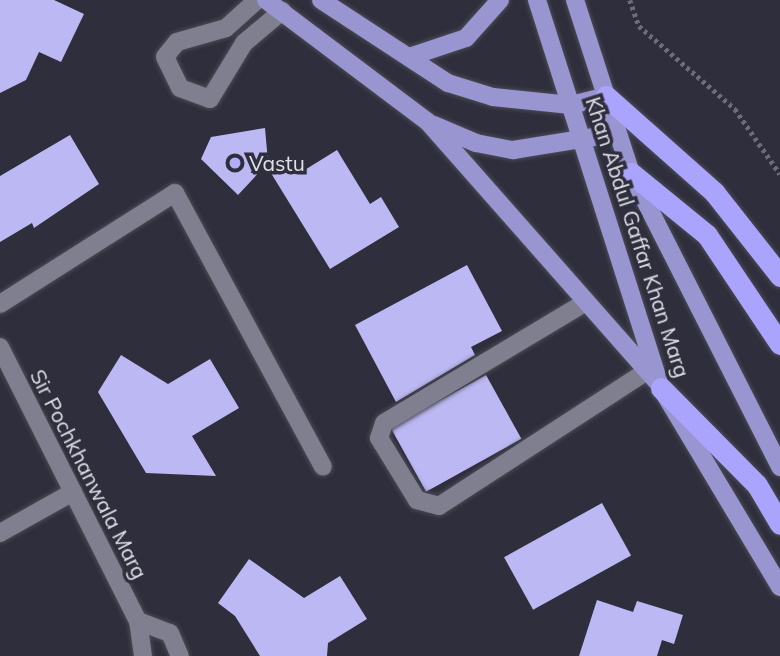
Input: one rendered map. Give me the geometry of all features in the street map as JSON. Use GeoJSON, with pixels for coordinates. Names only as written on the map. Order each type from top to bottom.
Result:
{"type":"FeatureCollection","features":[{"type":"Feature","properties":{"kind":"highway"},"geometry":{"type":"LineString","coordinates":[[606,96],[714,192],[780,276]]}},
{"type":"Feature","properties":{"kind":"highway"},"geometry":{"type":"LineString","coordinates":[[631,173],[707,235],[780,344]]}},
{"type":"Feature","properties":{"kind":"highway"},"geometry":{"type":"LineString","coordinates":[[661,388],[757,485],[780,524]]}},
{"type":"Feature","properties":{"kind":"main road"},"geometry":{"type":"LineString","coordinates":[[266,0],[428,122],[661,388]]}},
{"type":"Feature","properties":{"kind":"main road"},"geometry":{"type":"LineString","coordinates":[[321,0],[448,83],[493,97],[571,105],[606,96]]}},
{"type":"Feature","properties":{"kind":"main road"},"geometry":{"type":"LineString","coordinates":[[409,57],[466,38],[500,0]]}},
{"type":"Feature","properties":{"kind":"main road","name":"Khan Abdul Gaffar Khan Marg"},"geometry":{"type":"LineString","coordinates":[[537,0],[661,388],[780,587]]}},
{"type":"Feature","properties":{"kind":"main road","name":"Khan Abdul Gaffar Khan Marg"},"geometry":{"type":"LineString","coordinates":[[575,0],[631,173],[780,467]]}},
{"type":"Feature","properties":{"kind":"main road"},"geometry":{"type":"LineString","coordinates":[[428,122],[476,143],[513,150],[584,143],[618,133]]}},
{"type":"Feature","properties":{"kind":"street"},"geometry":{"type":"LineString","coordinates":[[257,0],[226,28],[177,42],[165,57],[180,88],[210,99],[244,43],[282,11]]}},
{"type":"Feature","properties":{"kind":"street"},"geometry":{"type":"LineString","coordinates":[[0,304],[175,193],[323,467]]}},
{"type":"Feature","properties":{"kind":"street"},"geometry":{"type":"LineString","coordinates":[[586,302],[384,423],[379,438],[417,500],[439,506],[647,371]]}},
{"type":"Feature","properties":{"kind":"street","name":"Sir Pochkhanwala Marg"},"geometry":{"type":"LineString","coordinates":[[0,347],[5,375],[73,492],[138,621],[143,656]]}},
{"type":"Feature","properties":{"kind":"street"},"geometry":{"type":"LineString","coordinates":[[0,533],[73,492]]}},
{"type":"Feature","properties":{"kind":"street"},"geometry":{"type":"LineString","coordinates":[[138,621],[170,633],[180,656]]}},
{"type":"Feature","properties":{"kind":"path"},"geometry":{"type":"LineString","coordinates":[[631,0],[639,26],[735,109],[780,174]]}},
{"type":"Feature","properties":{"kind":"building"},"geometry":{"type":"Polygon","coordinates":[[[0,0],[54,0],[84,14],[61,62],[39,52],[26,80],[0,93],[0,0]]]}},
{"type":"Feature","properties":{"kind":"building"},"geometry":{"type":"Polygon","coordinates":[[[265,128],[268,162],[303,171],[337,150],[370,204],[381,197],[399,227],[330,269],[266,165],[238,195],[201,159],[211,137],[265,128]]]}},
{"type":"Feature","properties":{"kind":"building"},"geometry":{"type":"Polygon","coordinates":[[[70,135],[99,184],[34,228],[32,223],[0,242],[0,176],[70,135]]]}},
{"type":"Feature","properties":{"kind":"building"},"geometry":{"type":"Polygon","coordinates":[[[467,265],[502,331],[471,347],[475,355],[396,402],[355,325],[467,265]]]}},
{"type":"Feature","properties":{"kind":"building"},"geometry":{"type":"Polygon","coordinates":[[[121,355],[168,384],[210,359],[239,408],[192,436],[216,476],[146,473],[98,392],[121,355]]]}},
{"type":"Feature","properties":{"kind":"building"},"geometry":{"type":"Polygon","coordinates":[[[486,375],[521,439],[426,492],[391,428],[486,375]]]}},
{"type":"Feature","properties":{"kind":"building"},"geometry":{"type":"Polygon","coordinates":[[[602,503],[631,555],[533,610],[504,557],[602,503]]]}},
{"type":"Feature","properties":{"kind":"building"},"geometry":{"type":"Polygon","coordinates":[[[249,559],[304,598],[340,576],[367,619],[328,643],[327,656],[260,656],[235,616],[218,603],[249,559]]]}},
{"type":"Feature","properties":{"kind":"building"},"geometry":{"type":"Polygon","coordinates":[[[597,600],[633,612],[637,601],[683,615],[674,644],[662,640],[657,656],[579,656],[597,600]]]}},
{"type":"Feature","properties":{"kind":"place","name":"Vastu"},"geometry":{"type":"Point","coordinates":[235,163]}}]}
